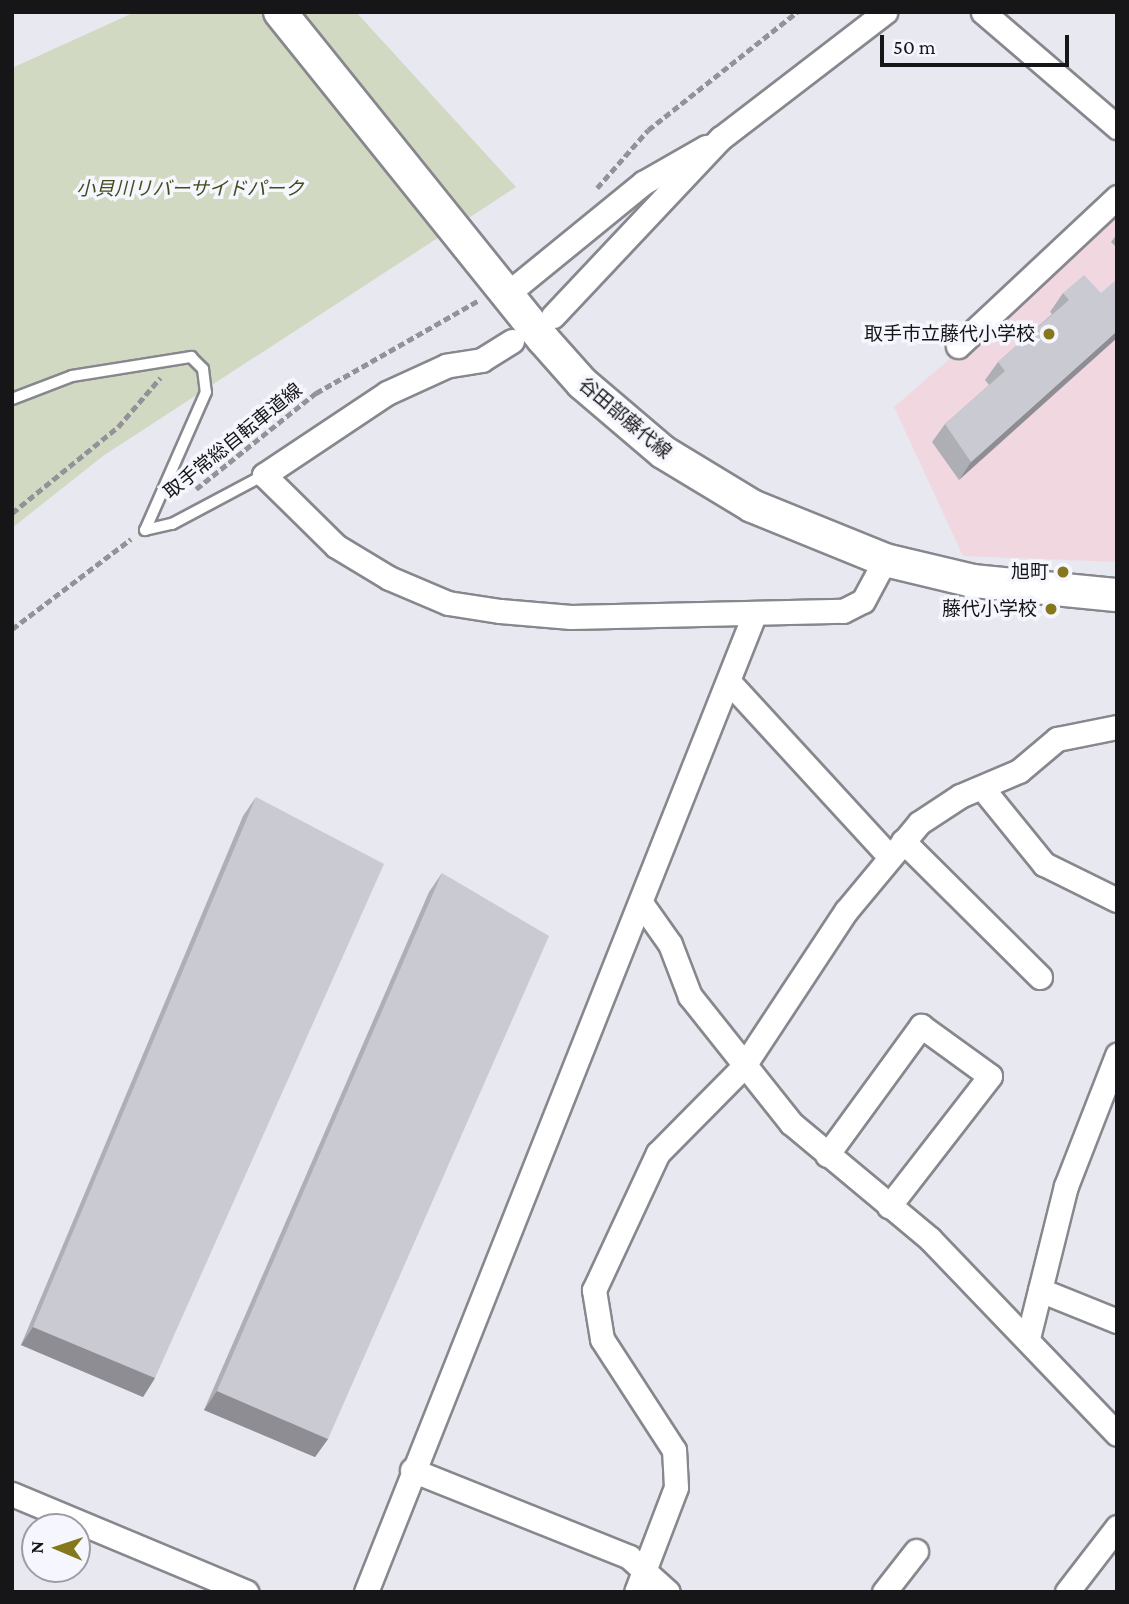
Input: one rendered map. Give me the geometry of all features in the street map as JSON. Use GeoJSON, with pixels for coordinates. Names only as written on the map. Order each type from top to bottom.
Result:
{"type":"FeatureCollection","features":[{"type":"Feature","properties":{"kind":"main road","name":"谷田部藤代線"},"geometry":{"type":"LineString","coordinates":[[280,12],[459,236],[496,295],[582,383],[663,452],[752,506],[885,560],[981,583],[1117,594]]}},
{"type":"Feature","properties":{"kind":"street"},"geometry":{"type":"LineString","coordinates":[[496,295],[643,183],[721,138],[885,12]]}},
{"type":"Feature","properties":{"kind":"street"},"geometry":{"type":"LineString","coordinates":[[983,12],[1117,127]]}},
{"type":"Feature","properties":{"kind":"street"},"geometry":{"type":"LineString","coordinates":[[553,316],[721,138]]}},
{"type":"Feature","properties":{"kind":"street"},"geometry":{"type":"LineString","coordinates":[[958,346],[1117,197]]}},
{"type":"Feature","properties":{"kind":"street"},"geometry":{"type":"LineString","coordinates":[[512,341],[482,360],[446,366],[387,393],[264,475],[336,546],[389,578],[448,603],[571,617],[754,615],[854,607],[863,601],[885,560]]}},
{"type":"Feature","properties":{"kind":"street"},"geometry":{"type":"LineString","coordinates":[[366,1592],[412,1470],[730,683],[754,615]]}},
{"type":"Feature","properties":{"kind":"street"},"geometry":{"type":"LineString","coordinates":[[730,683],[896,849],[1040,976]]}},
{"type":"Feature","properties":{"kind":"street"},"geometry":{"type":"LineString","coordinates":[[636,1592],[676,1487],[674,1450],[602,1339],[594,1290],[657,1153],[743,1067],[819,949],[896,849],[960,796],[983,789],[1019,771],[1057,739],[1117,727]]}},
{"type":"Feature","properties":{"kind":"street"},"geometry":{"type":"LineString","coordinates":[[983,789],[1044,864],[1117,900]]}},
{"type":"Feature","properties":{"kind":"street"},"geometry":{"type":"LineString","coordinates":[[641,903],[670,944],[690,996],[743,1067],[827,1155],[889,1206],[1028,1338],[1117,1434]]}},
{"type":"Feature","properties":{"kind":"street"},"geometry":{"type":"LineString","coordinates":[[827,1155],[921,1027],[990,1076],[889,1206]]}},
{"type":"Feature","properties":{"kind":"street"},"geometry":{"type":"LineString","coordinates":[[1028,1338],[1066,1186],[1117,1055]]}},
{"type":"Feature","properties":{"kind":"street"},"geometry":{"type":"LineString","coordinates":[[1040,1290],[1117,1321]]}},
{"type":"Feature","properties":{"kind":"street"},"geometry":{"type":"LineString","coordinates":[[412,1470],[629,1557],[668,1592]]}},
{"type":"Feature","properties":{"kind":"street"},"geometry":{"type":"LineString","coordinates":[[12,1494],[246,1592]]}},
{"type":"Feature","properties":{"kind":"street"},"geometry":{"type":"LineString","coordinates":[[1067,1592],[1117,1527]]}},
{"type":"Feature","properties":{"kind":"street"},"geometry":{"type":"LineString","coordinates":[[884,1592],[916,1551]]}},
{"type":"Feature","properties":{"kind":"lane"},"geometry":{"type":"LineString","coordinates":[[12,399],[72,376],[172,356],[191,357],[203,369],[206,392],[145,530]]}},
{"type":"Feature","properties":{"kind":"lane"},"geometry":{"type":"LineString","coordinates":[[145,530],[172,524],[264,475]]}},
{"type":"Feature","properties":{"kind":"path"},"geometry":{"type":"LineString","coordinates":[[594,191],[649,130],[797,12]]}},
{"type":"Feature","properties":{"kind":"path","name":"取手常総自転車道線"},"geometry":{"type":"LineString","coordinates":[[188,496],[316,393],[496,295]]}},
{"type":"Feature","properties":{"kind":"path"},"geometry":{"type":"LineString","coordinates":[[12,513],[118,427],[152,393],[172,356]]}},
{"type":"Feature","properties":{"kind":"path"},"geometry":{"type":"LineString","coordinates":[[12,629],[145,530]]}},
{"type":"Feature","properties":{"kind":"shaded area","name":"取手市立藤代小学校"},"geometry":{"type":"Polygon","coordinates":[[[1117,214],[1117,562],[963,556],[894,407],[1117,214]]]}},
{"type":"Feature","properties":{"kind":"green space","name":"小貝川リバーサイドパーク"},"geometry":{"type":"Polygon","coordinates":[[[135,12],[356,12],[516,187],[103,456],[12,528],[12,68],[135,12]]]}},
{"type":"Feature","properties":{"kind":"building"},"geometry":{"type":"Polygon","coordinates":[[[1084,275],[1101,293],[1117,279],[1117,331],[971,462],[945,424],[1005,371],[998,362],[1069,300],[1063,293],[1084,275]]]}},
{"type":"Feature","properties":{"kind":"building"},"geometry":{"type":"Polygon","coordinates":[[[256,797],[384,864],[155,1378],[33,1327],[256,797]]]}},
{"type":"Feature","properties":{"kind":"building"},"geometry":{"type":"Polygon","coordinates":[[[442,873],[549,936],[328,1439],[217,1391],[442,873]]]}},
{"type":"Feature","properties":{"kind":"place","name":"取手市立藤代小学校"},"geometry":{"type":"Point","coordinates":[1049,334]}},
{"type":"Feature","properties":{"kind":"place","name":"旭町"},"geometry":{"type":"Point","coordinates":[1063,572]}},
{"type":"Feature","properties":{"kind":"place","name":"藤代小学校"},"geometry":{"type":"Point","coordinates":[1051,609]}}]}
